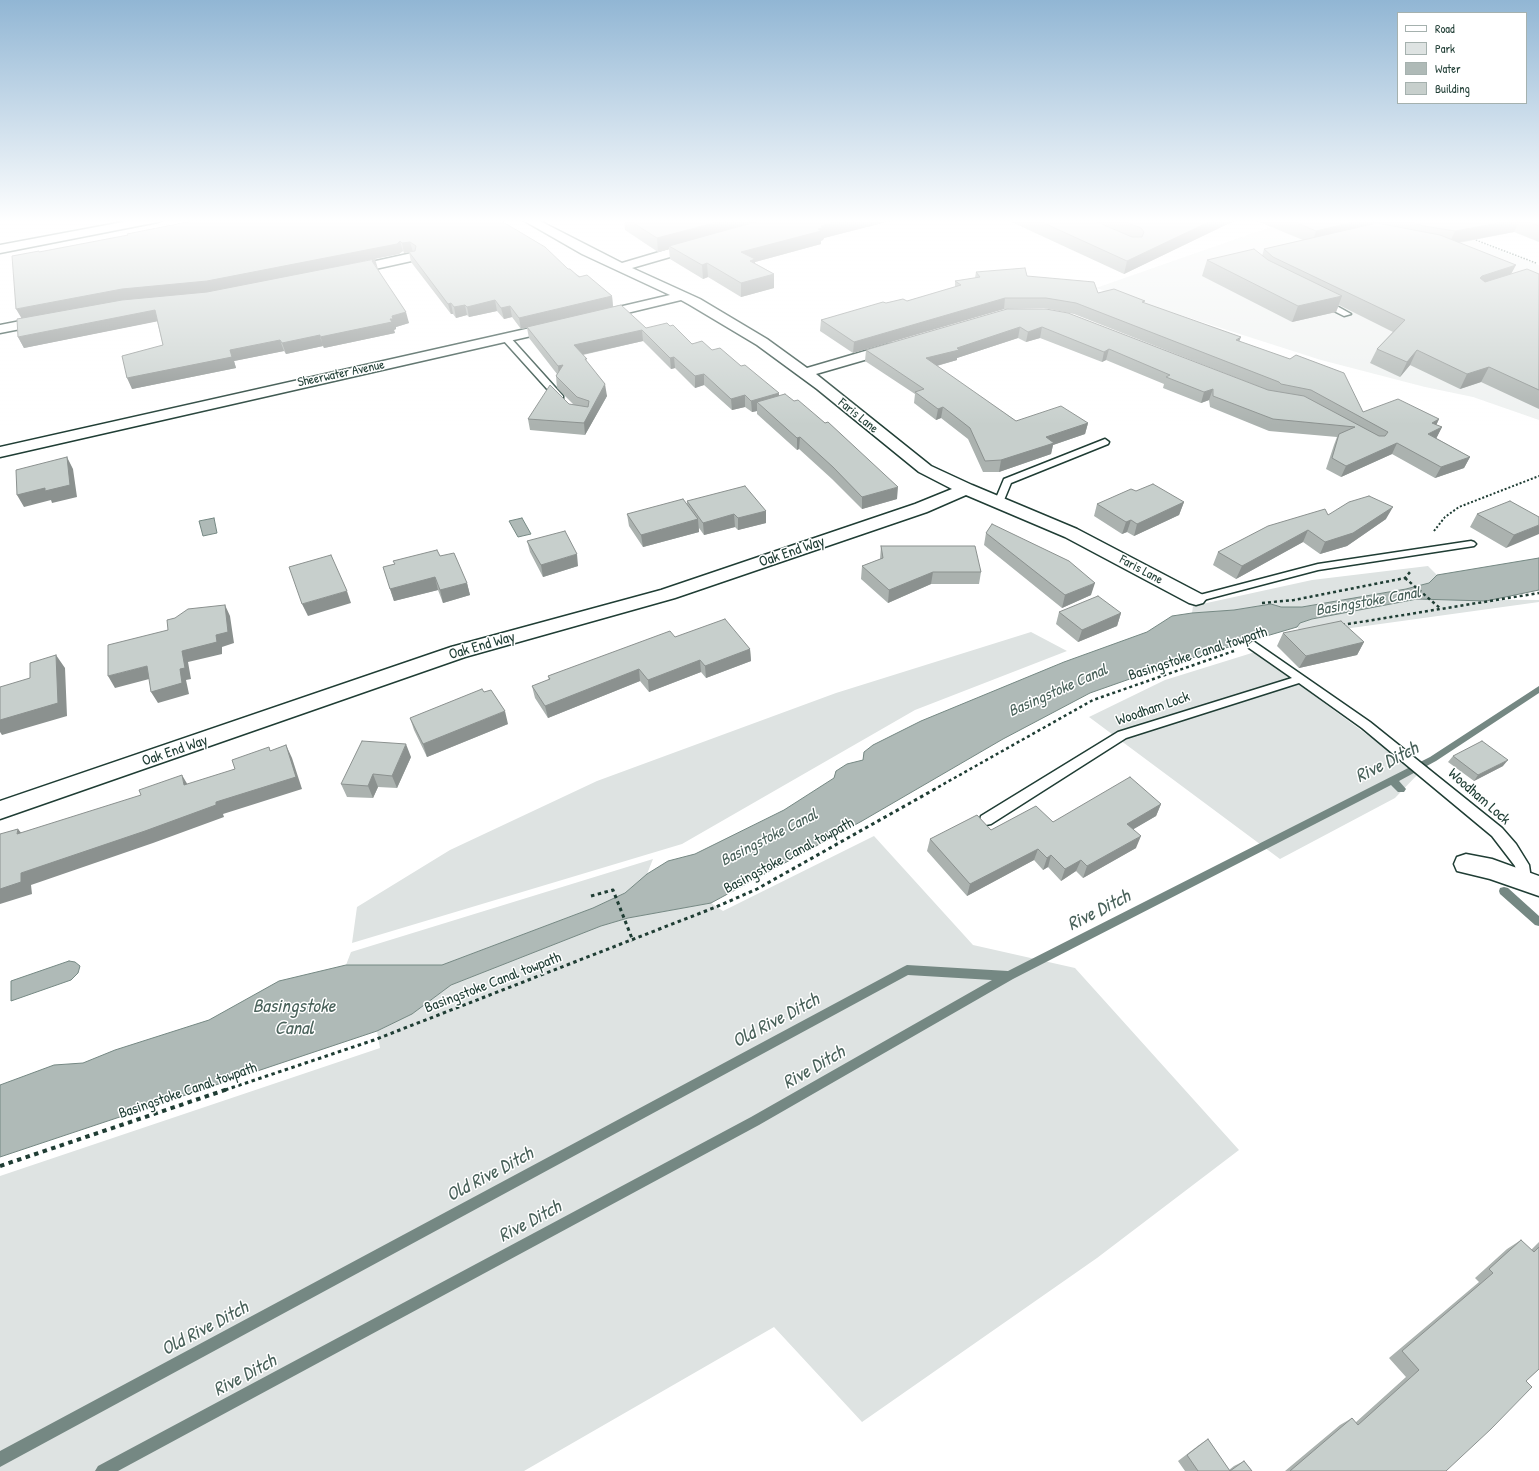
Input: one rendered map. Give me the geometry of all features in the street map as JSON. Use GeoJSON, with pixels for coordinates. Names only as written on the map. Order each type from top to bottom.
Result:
{"type":"FeatureCollection","features":[{"type":"Feature","properties":{"kind":"street","name":"Faris Lane"},"geometry":{"type":"LineString","coordinates":[[665,288],[683,296],[762,342],[805,373],[925,469],[966,489],[1071,533],[1196,599]]}},
{"type":"Feature","properties":{"kind":"street"},"geometry":{"type":"LineString","coordinates":[[583,320],[683,296]]}},
{"type":"Feature","properties":{"kind":"street"},"geometry":{"type":"LineString","coordinates":[[0,329],[58,318]]}},
{"type":"Feature","properties":{"kind":"street","name":"Sheerwater Avenue"},"geometry":{"type":"LineString","coordinates":[[0,452],[302,382],[567,324]]}},
{"type":"Feature","properties":{"kind":"street"},"geometry":{"type":"LineString","coordinates":[[805,373],[904,344]]}},
{"type":"Feature","properties":{"kind":"street","name":"Oak End Way"},"geometry":{"type":"LineString","coordinates":[[0,810],[458,652],[676,591],[921,508],[966,489]]}},
{"type":"Feature","properties":{"kind":"street"},"geometry":{"type":"LineString","coordinates":[[1466,864],[1492,869],[1532,883]]}},
{"type":"Feature","properties":{"kind":"lane"},"geometry":{"type":"LineString","coordinates":[[1319,300],[1347,314]]}},
{"type":"Feature","properties":{"kind":"lane"},"geometry":{"type":"LineString","coordinates":[[506,338],[566,405]]}},
{"type":"Feature","properties":{"kind":"lane"},"geometry":{"type":"LineString","coordinates":[[999,503],[1007,481],[1105,442]]}},
{"type":"Feature","properties":{"kind":"lane"},"geometry":{"type":"LineString","coordinates":[[1196,599],[1318,567],[1471,544]]}},
{"type":"Feature","properties":{"kind":"lane","name":"Woodham Lock"},"geometry":{"type":"LineString","coordinates":[[1253,645],[1366,725],[1426,772],[1497,832],[1511,848],[1532,883]]}},
{"type":"Feature","properties":{"kind":"lane","name":"Woodham Lock"},"geometry":{"type":"LineString","coordinates":[[986,820],[1122,735],[1301,678]]}},
{"type":"Feature","properties":{"kind":"path"},"geometry":{"type":"LineString","coordinates":[[1256,603],[1294,600],[1405,578],[1429,550],[1434,540],[1434,529],[1459,506],[1539,476]]}},
{"type":"Feature","properties":{"kind":"path"},"geometry":{"type":"LineString","coordinates":[[1405,578],[1442,609]]}},
{"type":"Feature","properties":{"kind":"path"},"geometry":{"type":"LineString","coordinates":[[1339,626],[1539,593]]}},
{"type":"Feature","properties":{"kind":"path","name":"Basingstoke Canal towpath"},"geometry":{"type":"LineString","coordinates":[[0,1166],[374,1040],[633,941],[757,889],[1093,700],[1153,678],[1253,645]]}},
{"type":"Feature","properties":{"kind":"path"},"geometry":{"type":"LineString","coordinates":[[591,896],[612,890],[633,941]]}},
{"type":"Feature","properties":{"kind":"shaded area"},"geometry":{"type":"Polygon","coordinates":[[[1096,288],[1539,288],[1539,420],[1473,397],[1425,387],[1321,360],[1096,288]]]}},
{"type":"Feature","properties":{"kind":"green space"},"geometry":{"type":"Polygon","coordinates":[[[1428,566],[1437,575],[1429,583],[1406,589],[1302,607],[1281,607],[1271,604],[1234,610],[1192,613],[1193,606],[1312,580],[1428,566]]]}},
{"type":"Feature","properties":{"kind":"green space"},"geometry":{"type":"Polygon","coordinates":[[[1417,599],[1539,600],[1539,602],[1344,629],[1305,638],[1297,627],[1300,623],[1312,619],[1417,599]]]}},
{"type":"Feature","properties":{"kind":"green space"},"geometry":{"type":"Polygon","coordinates":[[[1031,632],[1067,651],[915,710],[682,844],[352,943],[357,907],[450,850],[597,781],[836,693],[1031,632]]]}},
{"type":"Feature","properties":{"kind":"green space"},"geometry":{"type":"Polygon","coordinates":[[[1255,652],[1419,773],[1395,798],[1280,859],[1089,717],[1165,680],[1255,652]]]}},
{"type":"Feature","properties":{"kind":"green space"},"geometry":{"type":"Polygon","coordinates":[[[874,836],[973,945],[1075,968],[1239,1150],[1097,1258],[862,1422],[774,1327],[524,1471],[0,1471],[0,1176],[380,1048],[377,1031],[412,1014],[451,985],[601,926],[628,918],[711,903],[723,911],[874,836]]]}},
{"type":"Feature","properties":{"kind":"green space"},"geometry":{"type":"Polygon","coordinates":[[[653,859],[647,874],[625,893],[593,908],[442,965],[346,965],[351,952],[653,859]]]}},
{"type":"Feature","properties":{"kind":"water"},"geometry":{"type":"Polygon","coordinates":[[[214,518],[217,533],[203,536],[199,521],[214,518]]]}},
{"type":"Feature","properties":{"kind":"water"},"geometry":{"type":"Polygon","coordinates":[[[522,518],[531,534],[518,537],[509,521],[522,518]]]}},
{"type":"Feature","properties":{"kind":"water","name":"Basingstoke Canal"},"geometry":{"type":"Polygon","coordinates":[[[1539,558],[1539,590],[1486,601],[1417,599],[1312,619],[1300,623],[1297,627],[1178,662],[1090,693],[1003,739],[862,821],[711,903],[628,918],[601,926],[451,985],[412,1014],[377,1031],[0,1157],[0,1085],[54,1065],[83,1063],[115,1050],[209,1020],[279,981],[346,965],[442,965],[593,908],[625,893],[647,874],[668,861],[695,854],[784,810],[834,778],[836,771],[847,764],[863,760],[864,752],[873,745],[921,721],[1064,662],[1147,632],[1172,616],[1234,610],[1271,604],[1281,607],[1302,607],[1406,589],[1429,583],[1437,575],[1539,558]]]}},
{"type":"Feature","properties":{"kind":"water"},"geometry":{"type":"Polygon","coordinates":[[[69,961],[75,962],[80,966],[78,973],[71,980],[11,1001],[11,981],[69,961]]]}},
{"type":"Feature","properties":{"kind":"building"},"geometry":{"type":"Polygon","coordinates":[[[14,288],[136,288],[122,289],[16,309],[14,288]]]}},
{"type":"Feature","properties":{"kind":"building"},"geometry":{"type":"Polygon","coordinates":[[[229,288],[390,288],[406,312],[392,316],[393,319],[390,319],[392,322],[320,337],[320,335],[282,343],[280,340],[230,350],[232,357],[127,378],[122,356],[163,345],[155,310],[18,337],[17,319],[122,300],[207,292],[229,288]]]}},
{"type":"Feature","properties":{"kind":"building"},"geometry":{"type":"Polygon","coordinates":[[[436,288],[602,288],[612,296],[519,318],[510,306],[501,308],[495,300],[467,307],[465,305],[454,307],[451,303],[448,304],[436,288]]]}},
{"type":"Feature","properties":{"kind":"building"},"geometry":{"type":"Polygon","coordinates":[[[952,288],[1096,288],[1098,293],[1114,289],[1145,301],[1142,302],[1241,337],[1236,340],[1290,359],[1296,355],[1344,373],[1363,412],[1398,399],[1439,419],[1432,423],[1442,427],[1428,434],[1470,457],[1441,467],[1397,443],[1346,466],[1332,458],[1339,434],[1355,427],[1273,419],[1213,396],[1213,389],[1204,392],[1166,377],[1170,375],[1109,349],[1104,352],[1042,327],[1028,332],[1020,327],[957,348],[959,350],[926,358],[1016,421],[1061,406],[1088,423],[1046,437],[1054,443],[1001,460],[985,461],[970,428],[943,407],[938,409],[915,392],[924,389],[866,350],[1007,309],[1046,309],[1068,313],[1268,390],[1304,396],[1379,436],[1385,436],[1388,432],[1311,390],[1281,384],[1076,303],[1046,298],[1005,298],[854,342],[821,320],[883,302],[886,303],[903,299],[907,301],[952,288]]]}},
{"type":"Feature","properties":{"kind":"building"},"geometry":{"type":"Polygon","coordinates":[[[1262,288],[1325,288],[1342,296],[1298,306],[1262,288]]]}},
{"type":"Feature","properties":{"kind":"building"},"geometry":{"type":"Polygon","coordinates":[[[1337,288],[1539,288],[1539,390],[1489,367],[1467,374],[1417,350],[1407,362],[1377,349],[1405,320],[1337,288]]]}},
{"type":"Feature","properties":{"kind":"building"},"geometry":{"type":"Polygon","coordinates":[[[621,305],[646,328],[667,323],[670,326],[673,325],[692,344],[702,341],[712,350],[720,348],[741,366],[745,365],[779,393],[751,401],[745,395],[731,399],[704,374],[695,376],[674,357],[670,358],[642,330],[574,345],[587,359],[585,359],[605,384],[584,423],[528,419],[550,385],[569,404],[588,407],[589,401],[577,397],[556,376],[563,365],[558,366],[527,327],[621,305]]]}},
{"type":"Feature","properties":{"kind":"building"},"geometry":{"type":"Polygon","coordinates":[[[785,394],[794,401],[798,400],[825,423],[828,422],[898,487],[862,497],[833,467],[800,437],[797,438],[757,402],[785,394]]]}},
{"type":"Feature","properties":{"kind":"building"},"geometry":{"type":"Polygon","coordinates":[[[67,457],[70,485],[45,491],[45,488],[17,495],[16,470],[67,457]]]}},
{"type":"Feature","properties":{"kind":"building"},"geometry":{"type":"Polygon","coordinates":[[[1153,484],[1184,502],[1137,524],[1131,520],[1126,522],[1097,504],[1131,489],[1136,491],[1153,484]]]}},
{"type":"Feature","properties":{"kind":"building"},"geometry":{"type":"Polygon","coordinates":[[[745,486],[766,511],[738,518],[734,514],[703,523],[687,501],[745,486]]]}},
{"type":"Feature","properties":{"kind":"building"},"geometry":{"type":"Polygon","coordinates":[[[1369,496],[1393,507],[1353,533],[1325,542],[1308,530],[1242,566],[1218,552],[1268,526],[1325,509],[1328,515],[1349,502],[1369,496]]]}},
{"type":"Feature","properties":{"kind":"building"},"geometry":{"type":"Polygon","coordinates":[[[683,499],[698,519],[641,535],[627,514],[683,499]]]}},
{"type":"Feature","properties":{"kind":"building"},"geometry":{"type":"Polygon","coordinates":[[[1510,501],[1539,517],[1539,525],[1514,535],[1477,514],[1510,501]]]}},
{"type":"Feature","properties":{"kind":"building"},"geometry":{"type":"Polygon","coordinates":[[[992,524],[1069,561],[1095,583],[1065,595],[986,533],[992,524]]]}},
{"type":"Feature","properties":{"kind":"building"},"geometry":{"type":"Polygon","coordinates":[[[565,531],[577,554],[541,565],[527,541],[565,531]]]}},
{"type":"Feature","properties":{"kind":"building"},"geometry":{"type":"Polygon","coordinates":[[[881,546],[975,546],[981,572],[933,572],[889,590],[862,566],[883,558],[881,546]]]}},
{"type":"Feature","properties":{"kind":"building"},"geometry":{"type":"Polygon","coordinates":[[[437,550],[440,556],[454,553],[467,583],[440,590],[435,577],[390,589],[383,567],[395,564],[393,561],[437,550]]]}},
{"type":"Feature","properties":{"kind":"building"},"geometry":{"type":"Polygon","coordinates":[[[331,555],[347,591],[302,604],[289,567],[331,555]]]}},
{"type":"Feature","properties":{"kind":"building"},"geometry":{"type":"Polygon","coordinates":[[[1098,596],[1121,613],[1082,630],[1059,612],[1098,596]]]}},
{"type":"Feature","properties":{"kind":"building"},"geometry":{"type":"Polygon","coordinates":[[[225,605],[228,632],[216,635],[217,642],[182,651],[185,668],[180,669],[182,683],[151,692],[147,666],[108,676],[108,645],[168,630],[167,620],[175,618],[188,609],[225,605]]]}},
{"type":"Feature","properties":{"kind":"building"},"geometry":{"type":"Polygon","coordinates":[[[725,619],[750,649],[705,666],[700,660],[648,680],[639,669],[545,706],[532,686],[550,679],[548,676],[670,631],[675,637],[725,619]]]}},
{"type":"Feature","properties":{"kind":"building"},"geometry":{"type":"Polygon","coordinates":[[[1341,621],[1364,642],[1306,656],[1283,633],[1341,621]]]}},
{"type":"Feature","properties":{"kind":"building"},"geometry":{"type":"Polygon","coordinates":[[[56,655],[58,703],[0,720],[0,687],[30,678],[30,663],[56,655]]]}},
{"type":"Feature","properties":{"kind":"building"},"geometry":{"type":"Polygon","coordinates":[[[482,689],[484,692],[491,690],[505,711],[423,744],[410,718],[482,689]]]}},
{"type":"Feature","properties":{"kind":"building"},"geometry":{"type":"Polygon","coordinates":[[[362,741],[406,744],[392,776],[373,774],[368,786],[341,784],[362,741]]]}},
{"type":"Feature","properties":{"kind":"building"},"geometry":{"type":"Polygon","coordinates":[[[1482,741],[1508,760],[1478,775],[1453,756],[1482,741]]]}},
{"type":"Feature","properties":{"kind":"building"},"geometry":{"type":"Polygon","coordinates":[[[286,745],[296,777],[216,802],[216,805],[145,831],[21,873],[21,882],[0,889],[0,834],[18,829],[17,834],[141,795],[139,790],[182,775],[184,785],[235,769],[232,760],[269,747],[270,751],[286,745]]]}},
{"type":"Feature","properties":{"kind":"building"},"geometry":{"type":"Polygon","coordinates":[[[1130,777],[1161,804],[1127,824],[1141,836],[1087,866],[1081,860],[1065,869],[1051,855],[1047,858],[1038,849],[970,884],[930,839],[977,815],[991,830],[1036,806],[1053,822],[1130,777]]]}},
{"type":"Feature","properties":{"kind":"building"},"geometry":{"type":"Polygon","coordinates":[[[1521,1240],[1534,1252],[1539,1247],[1539,1369],[1526,1381],[1532,1387],[1491,1429],[1446,1471],[1290,1471],[1352,1418],[1358,1425],[1419,1370],[1402,1351],[1493,1273],[1489,1269],[1521,1240]]]}},
{"type":"Feature","properties":{"kind":"building"},"geometry":{"type":"Polygon","coordinates":[[[1208,1439],[1230,1471],[1198,1471],[1187,1455],[1208,1439]]]}},
{"type":"Feature","properties":{"kind":"building"},"geometry":{"type":"Polygon","coordinates":[[[1244,1461],[1252,1471],[1230,1471],[1244,1461]]]}},
{"type":"Feature","properties":{"kind":"waterway","name":"Rive Ditch"},"geometry":{"type":"LineString","coordinates":[[1393,780],[1433,759],[1539,689]]}},
{"type":"Feature","properties":{"kind":"waterway","name":"Rive Ditch"},"geometry":{"type":"LineString","coordinates":[[1009,976],[1393,780]]}},
{"type":"Feature","properties":{"kind":"waterway"},"geometry":{"type":"LineString","coordinates":[[1393,780],[1401,789]]}},
{"type":"Feature","properties":{"kind":"waterway"},"geometry":{"type":"LineString","coordinates":[[1504,891],[1539,922]]}},
{"type":"Feature","properties":{"kind":"waterway","name":"Old Rive Ditch"},"geometry":{"type":"LineString","coordinates":[[0,1459],[907,970],[1009,976]]}},
{"type":"Feature","properties":{"kind":"waterway","name":"Rive Ditch"},"geometry":{"type":"LineString","coordinates":[[103,1471],[755,1121],[1009,976]]}}]}
